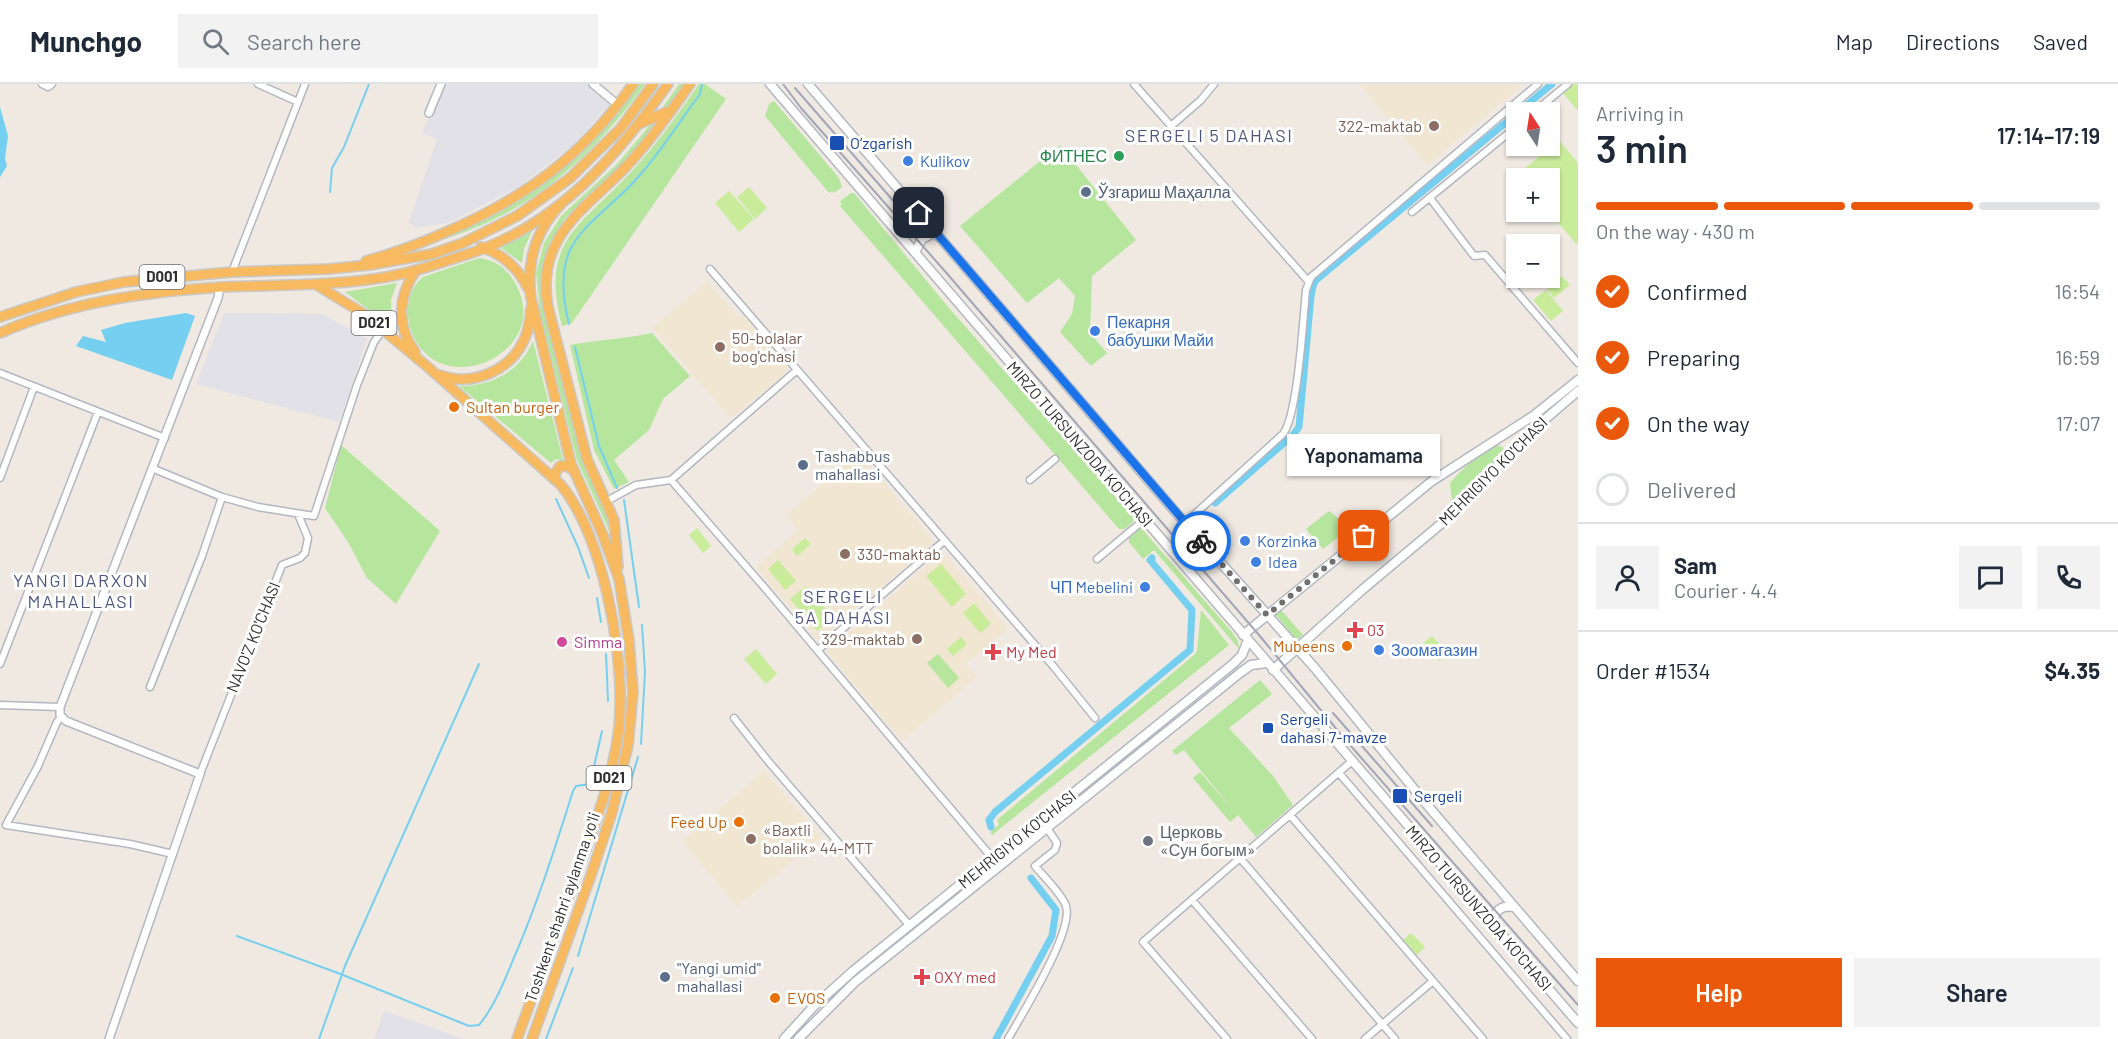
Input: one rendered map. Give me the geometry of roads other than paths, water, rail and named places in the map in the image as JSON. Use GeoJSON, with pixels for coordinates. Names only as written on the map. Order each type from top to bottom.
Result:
{"type":"FeatureCollection","features":[{"type":"Feature","properties":{"kind":"highway"},"geometry":{"type":"LineString","coordinates":[[328,269],[375,259],[407,248],[464,224],[532,187],[571,157],[596,131],[633,84]]}},
{"type":"Feature","properties":{"kind":"highway","name":"D001"},"geometry":{"type":"LineString","coordinates":[[0,317],[76,292],[124,282],[232,272],[328,269],[369,265],[432,254],[463,243],[517,216],[570,178],[621,128],[653,84]]}},
{"type":"Feature","properties":{"kind":"highway","name":"D001"},"geometry":{"type":"LineString","coordinates":[[0,333],[21,324],[109,299],[153,292],[220,287],[366,280],[415,271],[485,248],[534,223],[561,204],[605,164],[640,123],[668,84]]}},
{"type":"Feature","properties":{"kind":"highway"},"geometry":{"type":"LineString","coordinates":[[619,579],[615,526],[607,501],[584,450],[548,307],[545,286],[547,269],[554,245],[567,223],[633,159],[690,84]]}},
{"type":"Feature","properties":{"kind":"highway"},"geometry":{"type":"LineString","coordinates":[[640,123],[672,110]]}},
{"type":"Feature","properties":{"kind":"highway","name":"Toshkent shahri aylanma yoʻli"},"geometry":{"type":"LineString","coordinates":[[531,1039],[590,878],[619,788],[631,717],[632,664],[619,579],[602,533],[573,470],[531,298],[529,273],[534,248],[546,222],[561,204]]}},
{"type":"Feature","properties":{"kind":"highway","name":"Toshkent shahri aylanma yoʻli"},"geometry":{"type":"LineString","coordinates":[[432,254],[415,271],[404,292],[401,308],[402,323],[409,343],[429,368],[443,376],[462,379],[480,377],[501,368],[514,356],[525,340],[531,298],[516,269],[500,255],[485,248],[463,243]]}},
{"type":"Feature","properties":{"kind":"highway","name":"Toshkent shahri aylanma yoʻli"},"geometry":{"type":"LineString","coordinates":[[315,284],[364,314],[555,478],[572,500],[601,568],[619,666],[617,741],[600,806],[517,1039]]}},
{"type":"Feature","properties":{"kind":"highway"},"geometry":{"type":"LineString","coordinates":[[555,478],[560,466],[569,466],[573,470]]}},
{"type":"Feature","properties":{"kind":"highway"},"geometry":{"type":"LineString","coordinates":[[577,873],[582,879],[590,878]]}},
{"type":"Feature","properties":{"kind":"highway"},"geometry":{"type":"LineString","coordinates":[[549,951],[557,949],[562,956]]}},
{"type":"Feature","properties":{"kind":"main road","name":"MIRZO TURSUNZODA KO'CHASI"},"geometry":{"type":"LineString","coordinates":[[770,84],[1578,1023]]}},
{"type":"Feature","properties":{"kind":"main road","name":"MIRZO TURSUNZODA KO'CHASI"},"geometry":{"type":"LineString","coordinates":[[808,84],[1185,523],[1298,649],[1578,981]]}},
{"type":"Feature","properties":{"kind":"main road"},"geometry":{"type":"LineString","coordinates":[[915,252],[922,239],[935,232]]}},
{"type":"Feature","properties":{"kind":"main road","name":"MEHRIGIYO KO'CHASI"},"geometry":{"type":"LineString","coordinates":[[784,1039],[840,982],[1233,664],[1242,655],[1246,638],[1267,615],[1432,481],[1527,420],[1578,380]]}},
{"type":"Feature","properties":{"kind":"main road","name":"MEHRIGIYO KO'CHASI"},"geometry":{"type":"LineString","coordinates":[[1273,670],[1362,590],[1454,513],[1529,432],[1578,391]]}},
{"type":"Feature","properties":{"kind":"main road"},"geometry":{"type":"LineString","coordinates":[[1184,564],[1197,561],[1205,546]]}},
{"type":"Feature","properties":{"kind":"main road","name":"MEHRIGIYO KO'CHASI"},"geometry":{"type":"LineString","coordinates":[[798,1039],[855,982],[999,866],[1246,668],[1255,663],[1267,663]]}},
{"type":"Feature","properties":{"kind":"main road"},"geometry":{"type":"LineString","coordinates":[[1493,923],[1497,910],[1506,906],[1514,907]]}},
{"type":"Feature","properties":{"kind":"street"},"geometry":{"type":"LineString","coordinates":[[42,84],[48,87],[52,84]]}},
{"type":"Feature","properties":{"kind":"street"},"geometry":{"type":"LineString","coordinates":[[258,84],[298,102]]}},
{"type":"Feature","properties":{"kind":"street"},"geometry":{"type":"LineString","coordinates":[[232,272],[305,84]]}},
{"type":"Feature","properties":{"kind":"street"},"geometry":{"type":"LineString","coordinates":[[429,113],[441,84]]}},
{"type":"Feature","properties":{"kind":"street"},"geometry":{"type":"LineString","coordinates":[[593,84],[618,105]]}},
{"type":"Feature","properties":{"kind":"street"},"geometry":{"type":"LineString","coordinates":[[1134,84],[1308,281]]}},
{"type":"Feature","properties":{"kind":"street"},"geometry":{"type":"LineString","coordinates":[[1171,126],[1201,100],[1214,84]]}},
{"type":"Feature","properties":{"kind":"street"},"geometry":{"type":"LineString","coordinates":[[1185,523],[1283,434],[1288,426],[1293,404],[1308,281],[1538,84]]}},
{"type":"Feature","properties":{"kind":"street"},"geometry":{"type":"LineString","coordinates":[[1546,102],[1568,84]]}},
{"type":"Feature","properties":{"kind":"street"},"geometry":{"type":"LineString","coordinates":[[1412,212],[1506,135]]}},
{"type":"Feature","properties":{"kind":"street"},"geometry":{"type":"LineString","coordinates":[[1430,198],[1474,256],[1485,255],[1578,363]]}},
{"type":"Feature","properties":{"kind":"street"},"geometry":{"type":"LineString","coordinates":[[710,269],[1054,667],[1095,718]]}},
{"type":"Feature","properties":{"kind":"street"},"geometry":{"type":"LineString","coordinates":[[200,774],[66,721],[62,717],[60,707],[154,469],[218,298],[220,287]]}},
{"type":"Feature","properties":{"kind":"street"},"geometry":{"type":"LineString","coordinates":[[154,469],[222,496],[258,507],[314,516],[357,385],[374,342],[383,330]]}},
{"type":"Feature","properties":{"kind":"street"},"geometry":{"type":"LineString","coordinates":[[607,501],[636,485],[671,480],[797,370]]}},
{"type":"Feature","properties":{"kind":"street"},"geometry":{"type":"LineString","coordinates":[[0,374],[165,438]]}},
{"type":"Feature","properties":{"kind":"street"},"geometry":{"type":"LineString","coordinates":[[0,478],[34,387]]}},
{"type":"Feature","properties":{"kind":"street"},"geometry":{"type":"LineString","coordinates":[[0,664],[98,412]]}},
{"type":"Feature","properties":{"kind":"street"},"geometry":{"type":"LineString","coordinates":[[1030,480],[1055,459]]}},
{"type":"Feature","properties":{"kind":"street"},"geometry":{"type":"LineString","coordinates":[[671,480],[818,650],[999,866]]}},
{"type":"Feature","properties":{"kind":"street"},"geometry":{"type":"LineString","coordinates":[[150,687],[202,556],[222,496]]}},
{"type":"Feature","properties":{"kind":"street","name":"NAVO'Z KO'CHASI"},"geometry":{"type":"LineString","coordinates":[[110,1039],[200,774],[282,566],[305,554],[308,538],[298,514]]}},
{"type":"Feature","properties":{"kind":"street"},"geometry":{"type":"LineString","coordinates":[[1097,559],[1145,519]]}},
{"type":"Feature","properties":{"kind":"street"},"geometry":{"type":"LineString","coordinates":[[818,650],[944,541]]}},
{"type":"Feature","properties":{"kind":"street"},"geometry":{"type":"LineString","coordinates":[[0,705],[60,707]]}},
{"type":"Feature","properties":{"kind":"street"},"geometry":{"type":"LineString","coordinates":[[62,717],[57,722],[38,765],[6,825],[130,844],[173,854]]}},
{"type":"Feature","properties":{"kind":"street"},"geometry":{"type":"LineString","coordinates":[[734,718],[910,926]]}},
{"type":"Feature","properties":{"kind":"street"},"geometry":{"type":"LineString","coordinates":[[1227,1039],[1143,942],[1352,761]]}},
{"type":"Feature","properties":{"kind":"street"},"geometry":{"type":"LineString","coordinates":[[1339,773],[1568,1039]]}},
{"type":"Feature","properties":{"kind":"street"},"geometry":{"type":"LineString","coordinates":[[0,816],[9,818]]}},
{"type":"Feature","properties":{"kind":"street"},"geometry":{"type":"LineString","coordinates":[[1290,816],[1483,1039]]}},
{"type":"Feature","properties":{"kind":"street"},"geometry":{"type":"LineString","coordinates":[[1008,1039],[1060,942],[1067,916],[1065,903],[1035,866],[1055,850],[1056,840],[1047,828]]}},
{"type":"Feature","properties":{"kind":"street"},"geometry":{"type":"LineString","coordinates":[[1240,858],[1395,1039]]}},
{"type":"Feature","properties":{"kind":"street"},"geometry":{"type":"LineString","coordinates":[[1192,900],[1312,1039]]}},
{"type":"Feature","properties":{"kind":"street"},"geometry":{"type":"LineString","coordinates":[[1365,1039],[1433,981]]}},
{"type":"Feature","properties":{"kind":"water"},"geometry":{"type":"Polygon","coordinates":[[[0,107],[8,136],[5,159],[7,166],[0,177],[0,107]]]}},
{"type":"Feature","properties":{"kind":"water"},"geometry":{"type":"Polygon","coordinates":[[[186,313],[195,316],[172,380],[76,346],[83,336],[106,342],[101,330],[125,323],[186,313]]]}},
{"type":"Feature","properties":{"kind":"waterway"},"geometry":{"type":"LineString","coordinates":[[330,192],[332,168],[344,147],[369,84]]}},
{"type":"Feature","properties":{"kind":"waterway"},"geometry":{"type":"LineString","coordinates":[[569,324],[564,294],[564,271],[569,252],[578,237],[648,165],[700,94],[702,84]]}},
{"type":"Feature","properties":{"kind":"waterway"},"geometry":{"type":"LineString","coordinates":[[1530,102],[1552,84]]}},
{"type":"Feature","properties":{"kind":"waterway"},"geometry":{"type":"LineString","coordinates":[[1215,503],[1293,435],[1299,427],[1311,296],[1316,280],[1506,122]]}},
{"type":"Feature","properties":{"kind":"waterway"},"geometry":{"type":"LineString","coordinates":[[575,347],[599,446],[617,488]]}},
{"type":"Feature","properties":{"kind":"waterway"},"geometry":{"type":"LineString","coordinates":[[556,499],[589,578]]}},
{"type":"Feature","properties":{"kind":"waterway"},"geometry":{"type":"LineString","coordinates":[[624,500],[639,607]]}},
{"type":"Feature","properties":{"kind":"waterway"},"geometry":{"type":"LineString","coordinates":[[991,827],[989,820],[995,812],[1190,650],[1192,610],[1150,560],[1152,558]]}},
{"type":"Feature","properties":{"kind":"waterway"},"geometry":{"type":"LineString","coordinates":[[597,598],[601,622]]}},
{"type":"Feature","properties":{"kind":"waterway"},"geometry":{"type":"LineString","coordinates":[[641,744],[645,672],[642,625]]}},
{"type":"Feature","properties":{"kind":"waterway"},"geometry":{"type":"LineString","coordinates":[[606,654],[608,701]]}},
{"type":"Feature","properties":{"kind":"waterway"},"geometry":{"type":"LineString","coordinates":[[319,1039],[345,966],[479,664]]}},
{"type":"Feature","properties":{"kind":"waterway"},"geometry":{"type":"LineString","coordinates":[[237,936],[338,973],[469,1026],[479,1025],[498,994],[522,939],[573,791],[576,786],[590,784],[602,731]]}},
{"type":"Feature","properties":{"kind":"waterway"},"geometry":{"type":"LineString","coordinates":[[578,956],[638,757]]}},
{"type":"Feature","properties":{"kind":"waterway"},"geometry":{"type":"LineString","coordinates":[[996,1039],[1052,936],[1056,910],[1031,878]]}},
{"type":"Feature","properties":{"kind":"waterway"},"geometry":{"type":"LineString","coordinates":[[546,1039],[573,968]]}},
{"type":"Feature","properties":{"kind":"railway"},"geometry":{"type":"LineString","coordinates":[[783,84],[801,108],[1259,635],[1343,737],[1578,1005]]}},
{"type":"Feature","properties":{"kind":"railway"},"geometry":{"type":"LineString","coordinates":[[795,88],[903,212]]}},
{"type":"Feature","properties":{"kind":"railway"},"geometry":{"type":"LineString","coordinates":[[1333,713],[1432,826]]}},
{"type":"Feature","properties":{"kind":"place","name":"322-maktab"},"geometry":{"type":"Point","coordinates":[1434,126]}},
{"type":"Feature","properties":{"kind":"place","name":"O‘zgarish"},"geometry":{"type":"Point","coordinates":[837,143]}},
{"type":"Feature","properties":{"kind":"place","name":"ФИТНЕС"},"geometry":{"type":"Point","coordinates":[1119,156]}},
{"type":"Feature","properties":{"kind":"place","name":"Kulikov"},"geometry":{"type":"Point","coordinates":[908,161]}},
{"type":"Feature","properties":{"kind":"place","name":"Ўзгариш Маҳалла"},"geometry":{"type":"Point","coordinates":[1086,192]}},
{"type":"Feature","properties":{"kind":"place","name":"Пекарня бабушки Майи"},"geometry":{"type":"Point","coordinates":[1095,331]}},
{"type":"Feature","properties":{"kind":"place","name":"50-bolalar bog'chasi"},"geometry":{"type":"Point","coordinates":[720,347]}},
{"type":"Feature","properties":{"kind":"place","name":"Sultan burger"},"geometry":{"type":"Point","coordinates":[454,407]}},
{"type":"Feature","properties":{"kind":"place","name":"Tashabbus mahallasi"},"geometry":{"type":"Point","coordinates":[803,465]}},
{"type":"Feature","properties":{"kind":"place","name":"Yaponamama"},"geometry":{"type":"Point","coordinates":[1364,536]}},
{"type":"Feature","properties":{"kind":"place","name":"Korzinka"},"geometry":{"type":"Point","coordinates":[1245,541]}},
{"type":"Feature","properties":{"kind":"place","name":"330-maktab"},"geometry":{"type":"Point","coordinates":[845,554]}},
{"type":"Feature","properties":{"kind":"place","name":"Idea"},"geometry":{"type":"Point","coordinates":[1256,562]}},
{"type":"Feature","properties":{"kind":"place","name":"ЧП Mebelini"},"geometry":{"type":"Point","coordinates":[1145,587]}},
{"type":"Feature","properties":{"kind":"place","name":"03"},"geometry":{"type":"Point","coordinates":[1355,630]}},
{"type":"Feature","properties":{"kind":"place","name":"329-maktab"},"geometry":{"type":"Point","coordinates":[917,639]}},
{"type":"Feature","properties":{"kind":"place","name":"Simma"},"geometry":{"type":"Point","coordinates":[562,642]}},
{"type":"Feature","properties":{"kind":"place","name":"Mubeens"},"geometry":{"type":"Point","coordinates":[1347,646]}},
{"type":"Feature","properties":{"kind":"place","name":"Зоомагазин"},"geometry":{"type":"Point","coordinates":[1379,650]}},
{"type":"Feature","properties":{"kind":"place","name":"My Med"},"geometry":{"type":"Point","coordinates":[993,652]}},
{"type":"Feature","properties":{"kind":"place","name":"Sergeli dahasi 7-mavze"},"geometry":{"type":"Point","coordinates":[1268,728]}},
{"type":"Feature","properties":{"kind":"place","name":"Sergeli"},"geometry":{"type":"Point","coordinates":[1400,796]}},
{"type":"Feature","properties":{"kind":"place","name":"Feed Up"},"geometry":{"type":"Point","coordinates":[739,822]}},
{"type":"Feature","properties":{"kind":"place","name":"«Baxtli bolalik» 44-MTT"},"geometry":{"type":"Point","coordinates":[751,839]}},
{"type":"Feature","properties":{"kind":"place","name":"Церковь «Сун богым»"},"geometry":{"type":"Point","coordinates":[1148,841]}},
{"type":"Feature","properties":{"kind":"place","name":"\"Yangi umid\" mahallasi"},"geometry":{"type":"Point","coordinates":[665,977]}},
{"type":"Feature","properties":{"kind":"place","name":"OXY med"},"geometry":{"type":"Point","coordinates":[922,977]}},
{"type":"Feature","properties":{"kind":"place","name":"EVOS"},"geometry":{"type":"Point","coordinates":[775,998]}},
{"type":"Feature","properties":{"kind":"district","name":"SERGELI 5 DAHASI"},"geometry":{"type":"Point","coordinates":[1209,136]}},
{"type":"Feature","properties":{"kind":"district","name":"YANGI DARXON MAHALLASI"},"geometry":{"type":"Point","coordinates":[81,591]}},
{"type":"Feature","properties":{"kind":"district","name":"SERGELI 5A DAHASI"},"geometry":{"type":"Point","coordinates":[843,607]}}]}
